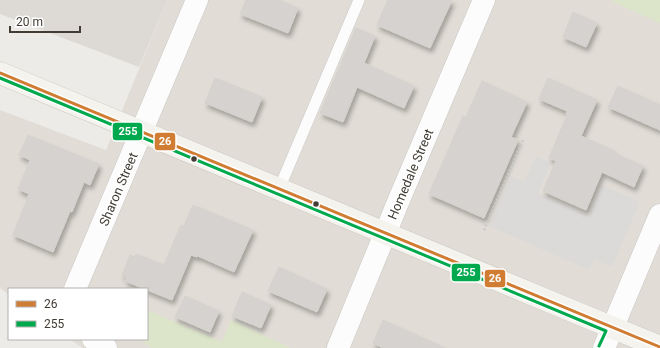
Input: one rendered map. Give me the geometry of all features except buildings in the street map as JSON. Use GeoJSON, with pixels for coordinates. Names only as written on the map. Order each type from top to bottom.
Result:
{"type":"FeatureCollection","features":[{"type":"Feature","properties":{"kind":"street","name":"Sharon Street"},"geometry":{"type":"LineString","coordinates":[[75,288],[197,0]]}},
{"type":"Feature","properties":{"kind":"street","name":"Homedale Street"},"geometry":{"type":"LineString","coordinates":[[338,348],[484,0]]}},
{"type":"Feature","properties":{"kind":"street"},"geometry":{"type":"LineString","coordinates":[[0,73],[660,347]]}},
{"type":"Feature","properties":{"kind":"street"},"geometry":{"type":"LineString","coordinates":[[604,348],[660,215]]}},
{"type":"Feature","properties":{"kind":"street"},"geometry":{"type":"LineString","coordinates":[[94,340],[106,348]]}},
{"type":"Feature","properties":{"kind":"lane"},"geometry":{"type":"LineString","coordinates":[[280,189],[359,0]]}},
{"type":"Feature","properties":{"kind":"path"},"geometry":{"type":"LineString","coordinates":[[484,230],[523,140]]}},
{"type":"Feature","properties":{"kind":"shaded area"},"geometry":{"type":"Polygon","coordinates":[[[0,0],[167,0],[139,67],[0,14],[0,0]]]}},
{"type":"Feature","properties":{"kind":"shaded area"},"geometry":{"type":"Polygon","coordinates":[[[167,0],[660,0],[660,348],[83,348],[71,340],[148,340],[148,288],[8,288],[8,294],[0,288],[0,110],[106,150],[167,0]]]}},
{"type":"Feature","properties":{"kind":"shaded area"},"geometry":{"type":"Polygon","coordinates":[[[536,156],[551,163],[538,193],[589,216],[602,185],[640,202],[612,267],[594,259],[589,270],[489,226],[511,176],[524,182],[536,156]]]}},
{"type":"Feature","properties":{"kind":"green space"},"geometry":{"type":"Polygon","coordinates":[[[613,0],[660,0],[660,23],[613,2],[613,0]]]}},
{"type":"Feature","properties":{"kind":"green space"},"geometry":{"type":"Polygon","coordinates":[[[148,310],[222,342],[231,320],[291,348],[152,348],[140,340],[148,340],[148,310]]]}},
{"type":"Feature","properties":{"kind":"transit line","name":"26"},"geometry":{"type":"LineString","coordinates":[[0,73],[660,347]]}},
{"type":"Feature","properties":{"kind":"transit line","name":"255"},"geometry":{"type":"LineString","coordinates":[[0,78],[606,331],[599,346]]}}]}
